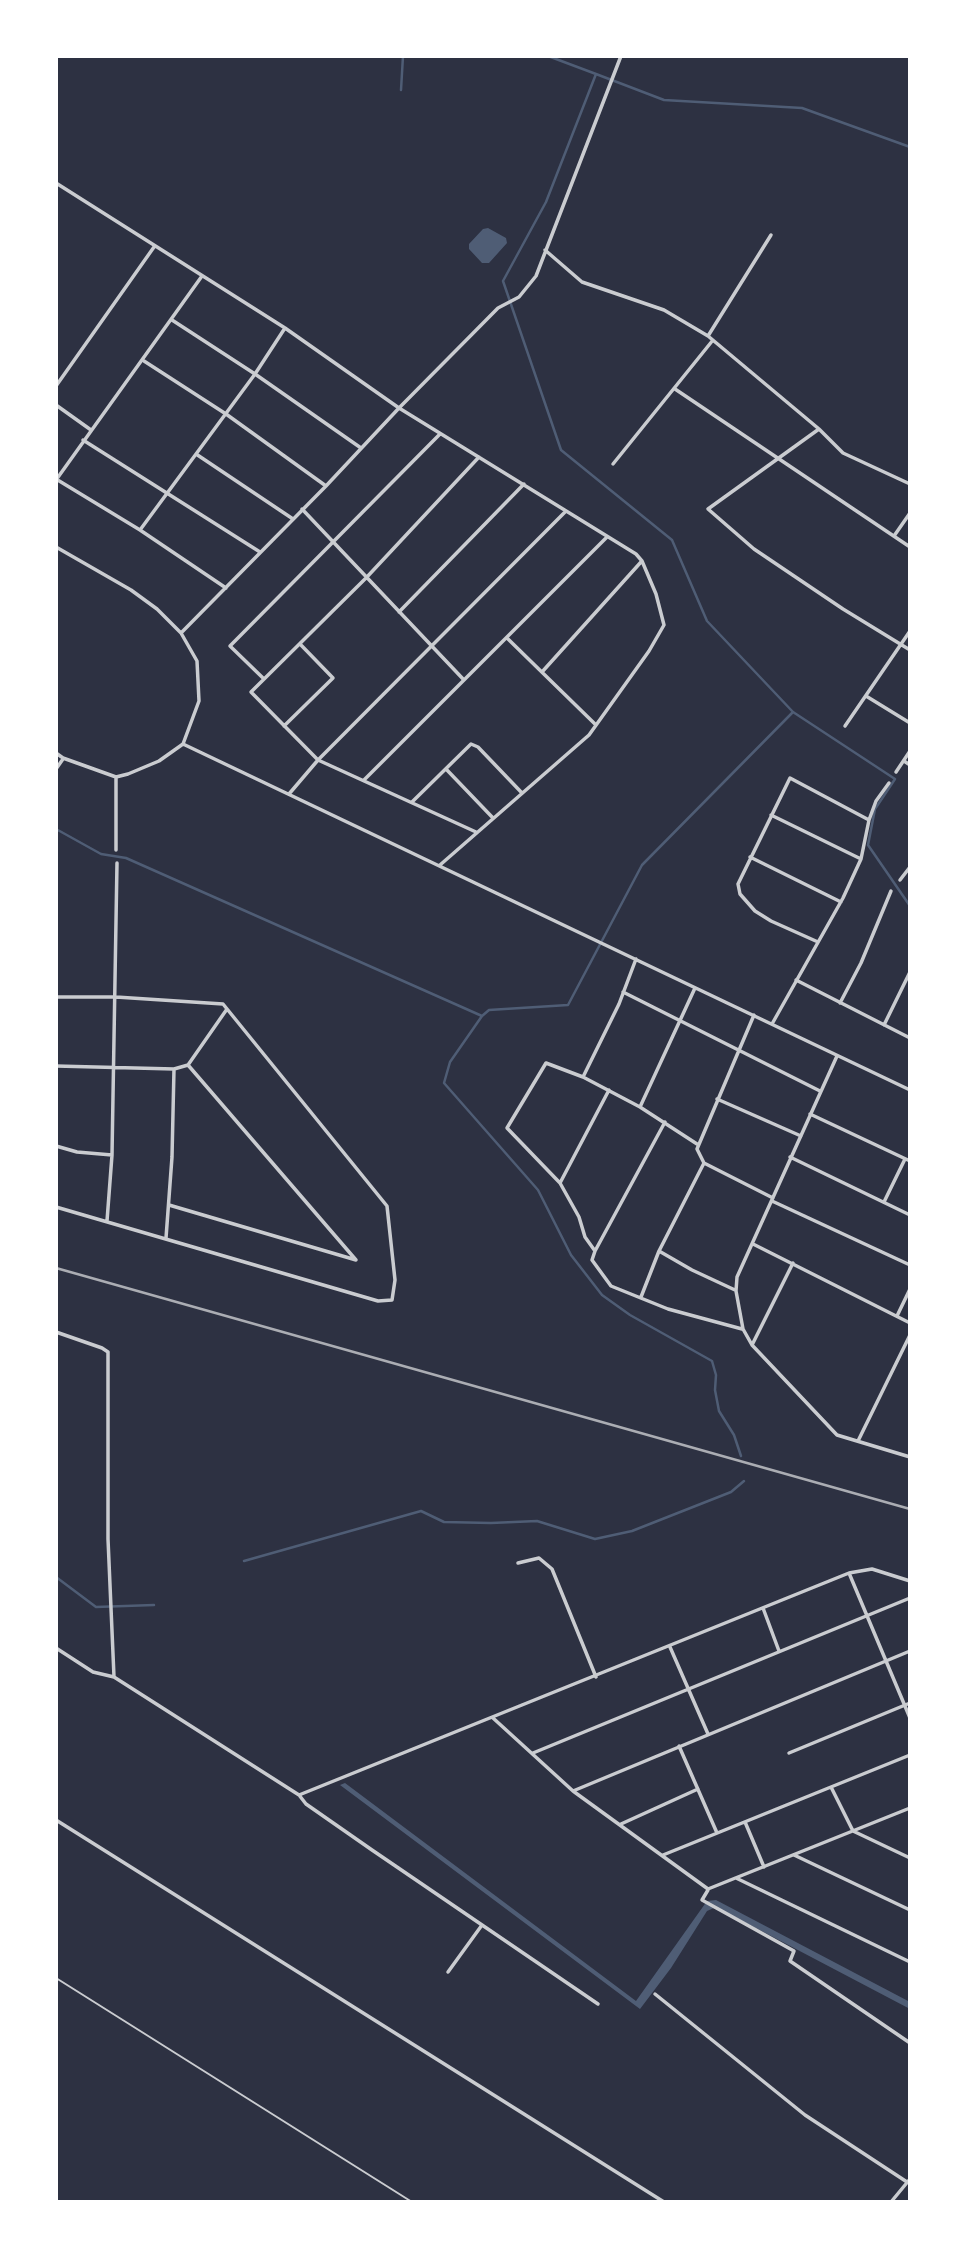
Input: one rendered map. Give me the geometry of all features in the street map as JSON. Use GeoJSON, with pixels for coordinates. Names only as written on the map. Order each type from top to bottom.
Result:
{"type":"FeatureCollection","features":[{"type":"Feature","properties":{"kind":"street"},"geometry":{"type":"LineString","coordinates":[[181,633],[498,308],[519,297],[536,276],[621,56]]}},
{"type":"Feature","properties":{"kind":"street"},"geometry":{"type":"LineString","coordinates":[[56,183],[285,328],[399,408],[636,554],[642,561],[656,594],[664,625],[649,651],[589,735],[440,866]]}},
{"type":"Feature","properties":{"kind":"street"},"geometry":{"type":"LineString","coordinates":[[613,464],[675,389],[710,338],[771,235]]}},
{"type":"Feature","properties":{"kind":"street"},"geometry":{"type":"LineString","coordinates":[[56,386],[154,247]]}},
{"type":"Feature","properties":{"kind":"street"},"geometry":{"type":"LineString","coordinates":[[545,250],[582,282],[664,310],[710,338],[843,453],[910,484]]}},
{"type":"Feature","properties":{"kind":"street"},"geometry":{"type":"LineString","coordinates":[[202,276],[56,480],[141,530],[226,588]]}},
{"type":"Feature","properties":{"kind":"street"},"geometry":{"type":"LineString","coordinates":[[172,320],[361,448]]}},
{"type":"Feature","properties":{"kind":"street"},"geometry":{"type":"LineString","coordinates":[[141,530],[255,374],[285,328]]}},
{"type":"Feature","properties":{"kind":"street"},"geometry":{"type":"LineString","coordinates":[[144,360],[226,414],[326,486]]}},
{"type":"Feature","properties":{"kind":"street"},"geometry":{"type":"LineString","coordinates":[[675,389],[910,547]]}},
{"type":"Feature","properties":{"kind":"street"},"geometry":{"type":"LineString","coordinates":[[56,405],[91,430]]}},
{"type":"Feature","properties":{"kind":"street"},"geometry":{"type":"LineString","coordinates":[[818,429],[708,509],[754,549],[910,650]]}},
{"type":"Feature","properties":{"kind":"street"},"geometry":{"type":"LineString","coordinates":[[264,679],[230,646],[440,434]]}},
{"type":"Feature","properties":{"kind":"street"},"geometry":{"type":"LineString","coordinates":[[83,440],[260,552]]}},
{"type":"Feature","properties":{"kind":"street"},"geometry":{"type":"LineString","coordinates":[[197,454],[293,519]]}},
{"type":"Feature","properties":{"kind":"street"},"geometry":{"type":"LineString","coordinates":[[477,832],[318,760],[251,692],[366,578],[479,457]]}},
{"type":"Feature","properties":{"kind":"street"},"geometry":{"type":"LineString","coordinates":[[399,612],[524,484]]}},
{"type":"Feature","properties":{"kind":"street"},"geometry":{"type":"LineString","coordinates":[[302,509],[464,680]]}},
{"type":"Feature","properties":{"kind":"street"},"geometry":{"type":"LineString","coordinates":[[289,794],[318,760],[566,511]]}},
{"type":"Feature","properties":{"kind":"street"},"geometry":{"type":"LineString","coordinates":[[894,536],[910,513]]}},
{"type":"Feature","properties":{"kind":"street"},"geometry":{"type":"LineString","coordinates":[[364,780],[508,639],[607,537]]}},
{"type":"Feature","properties":{"kind":"street"},"geometry":{"type":"LineString","coordinates":[[56,547],[131,590],[157,609],[181,633],[197,661],[199,701],[183,744],[159,761],[128,774],[116,777],[56,753]]}},
{"type":"Feature","properties":{"kind":"street"},"geometry":{"type":"LineString","coordinates":[[542,673],[642,561]]}},
{"type":"Feature","properties":{"kind":"street"},"geometry":{"type":"LineString","coordinates":[[845,726],[910,631]]}},
{"type":"Feature","properties":{"kind":"street"},"geometry":{"type":"LineString","coordinates":[[508,639],[596,725]]}},
{"type":"Feature","properties":{"kind":"street"},"geometry":{"type":"LineString","coordinates":[[284,726],[333,678],[300,644]]}},
{"type":"Feature","properties":{"kind":"street"},"geometry":{"type":"LineString","coordinates":[[866,696],[910,723]]}},
{"type":"Feature","properties":{"kind":"street"},"geometry":{"type":"LineString","coordinates":[[183,744],[910,1090]]}},
{"type":"Feature","properties":{"kind":"street"},"geometry":{"type":"LineString","coordinates":[[412,802],[471,744],[478,747],[522,793]]}},
{"type":"Feature","properties":{"kind":"street"},"geometry":{"type":"LineString","coordinates":[[896,772],[910,751]]}},
{"type":"Feature","properties":{"kind":"street"},"geometry":{"type":"LineString","coordinates":[[56,769],[63,758]]}},
{"type":"Feature","properties":{"kind":"street"},"geometry":{"type":"LineString","coordinates":[[904,761],[910,765]]}},
{"type":"Feature","properties":{"kind":"street"},"geometry":{"type":"LineString","coordinates":[[445,768],[493,818]]}},
{"type":"Feature","properties":{"kind":"street"},"geometry":{"type":"LineString","coordinates":[[116,777],[117,850]]}},
{"type":"Feature","properties":{"kind":"street"},"geometry":{"type":"LineString","coordinates":[[818,942],[755,911],[740,894],[738,884],[790,778],[869,820]]}},
{"type":"Feature","properties":{"kind":"street"},"geometry":{"type":"LineString","coordinates":[[772,1024],[841,902],[862,859],[869,820],[876,801],[889,783]]}},
{"type":"Feature","properties":{"kind":"street"},"geometry":{"type":"LineString","coordinates":[[771,815],[862,859]]}},
{"type":"Feature","properties":{"kind":"street"},"geometry":{"type":"LineString","coordinates":[[750,858],[841,902]]}},
{"type":"Feature","properties":{"kind":"street"},"geometry":{"type":"LineString","coordinates":[[107,1221],[112,1155],[117,863]]}},
{"type":"Feature","properties":{"kind":"street"},"geometry":{"type":"LineString","coordinates":[[900,880],[910,867]]}},
{"type":"Feature","properties":{"kind":"street"},"geometry":{"type":"LineString","coordinates":[[840,1003],[861,963],[891,891]]}},
{"type":"Feature","properties":{"kind":"street"},"geometry":{"type":"LineString","coordinates":[[583,1077],[636,959]]}},
{"type":"Feature","properties":{"kind":"street"},"geometry":{"type":"LineString","coordinates":[[884,1025],[910,972]]}},
{"type":"Feature","properties":{"kind":"street"},"geometry":{"type":"LineString","coordinates":[[796,981],[910,1038]]}},
{"type":"Feature","properties":{"kind":"street"},"geometry":{"type":"LineString","coordinates":[[904,983],[910,985]]}},
{"type":"Feature","properties":{"kind":"street"},"geometry":{"type":"LineString","coordinates":[[640,1107],[696,987]]}},
{"type":"Feature","properties":{"kind":"street"},"geometry":{"type":"LineString","coordinates":[[623,992],[820,1091]]}},
{"type":"Feature","properties":{"kind":"street"},"geometry":{"type":"LineString","coordinates":[[56,997],[116,997],[223,1004],[387,1206],[395,1280],[392,1300],[378,1301],[56,1207]]}},
{"type":"Feature","properties":{"kind":"street"},"geometry":{"type":"LineString","coordinates":[[56,1066],[174,1069],[188,1065],[227,1009]]}},
{"type":"Feature","properties":{"kind":"street"},"geometry":{"type":"LineString","coordinates":[[754,1015],[697,1144],[704,1163],[910,1265]]}},
{"type":"Feature","properties":{"kind":"street"},"geometry":{"type":"LineString","coordinates":[[837,1056],[737,1278],[736,1291],[743,1329],[751,1345],[837,1435],[910,1456]]}},
{"type":"Feature","properties":{"kind":"street"},"geometry":{"type":"LineString","coordinates":[[595,1251],[559,1183],[507,1128],[546,1063],[609,1090],[697,1144]]}},
{"type":"Feature","properties":{"kind":"street"},"geometry":{"type":"LineString","coordinates":[[169,1205],[356,1260],[188,1065]]}},
{"type":"Feature","properties":{"kind":"street"},"geometry":{"type":"LineString","coordinates":[[166,1238],[174,1069]]}},
{"type":"Feature","properties":{"kind":"street"},"geometry":{"type":"LineString","coordinates":[[559,1183],[609,1090]]}},
{"type":"Feature","properties":{"kind":"street"},"geometry":{"type":"LineString","coordinates":[[717,1099],[801,1136]]}},
{"type":"Feature","properties":{"kind":"street"},"geometry":{"type":"LineString","coordinates":[[810,1114],[910,1161]]}},
{"type":"Feature","properties":{"kind":"street"},"geometry":{"type":"LineString","coordinates":[[665,1122],[592,1260],[611,1286],[668,1309],[743,1329]]}},
{"type":"Feature","properties":{"kind":"street"},"geometry":{"type":"LineString","coordinates":[[56,1146],[77,1152],[112,1155]]}},
{"type":"Feature","properties":{"kind":"street"},"geometry":{"type":"LineString","coordinates":[[790,1157],[910,1215]]}},
{"type":"Feature","properties":{"kind":"street"},"geometry":{"type":"LineString","coordinates":[[884,1202],[905,1159]]}},
{"type":"Feature","properties":{"kind":"street"},"geometry":{"type":"LineString","coordinates":[[641,1298],[659,1251],[704,1163]]}},
{"type":"Feature","properties":{"kind":"street"},"geometry":{"type":"LineString","coordinates":[[753,1244],[910,1323]]}},
{"type":"Feature","properties":{"kind":"street"},"geometry":{"type":"LineString","coordinates":[[659,1251],[736,1291]]}},
{"type":"Feature","properties":{"kind":"street"},"geometry":{"type":"LineString","coordinates":[[751,1345],[793,1264]]}},
{"type":"Feature","properties":{"kind":"street"},"geometry":{"type":"LineString","coordinates":[[897,1316],[910,1289]]}},
{"type":"Feature","properties":{"kind":"street"},"geometry":{"type":"LineString","coordinates":[[56,1332],[108,1352],[108,1539],[114,1677]]}},
{"type":"Feature","properties":{"kind":"street"},"geometry":{"type":"LineString","coordinates":[[858,1441],[910,1335]]}},
{"type":"Feature","properties":{"kind":"street"},"geometry":{"type":"LineString","coordinates":[[518,1563],[538,1558],[552,1569],[596,1677]]}},
{"type":"Feature","properties":{"kind":"street"},"geometry":{"type":"LineString","coordinates":[[299,1795],[849,1573],[872,1569],[910,1581]]}},
{"type":"Feature","properties":{"kind":"street"},"geometry":{"type":"LineString","coordinates":[[849,1573],[886,1662],[907,1704],[910,1718]]}},
{"type":"Feature","properties":{"kind":"street"},"geometry":{"type":"LineString","coordinates":[[532,1754],[910,1598]]}},
{"type":"Feature","properties":{"kind":"street"},"geometry":{"type":"LineString","coordinates":[[763,1608],[779,1651]]}},
{"type":"Feature","properties":{"kind":"street"},"geometry":{"type":"LineString","coordinates":[[670,1647],[708,1734]]}},
{"type":"Feature","properties":{"kind":"street"},"geometry":{"type":"LineString","coordinates":[[56,1648],[93,1672],[114,1677],[299,1795],[306,1804],[598,2004]]}},
{"type":"Feature","properties":{"kind":"street"},"geometry":{"type":"LineString","coordinates":[[573,1791],[910,1651]]}},
{"type":"Feature","properties":{"kind":"street"},"geometry":{"type":"LineString","coordinates":[[789,1753],[907,1704]]}},
{"type":"Feature","properties":{"kind":"street"},"geometry":{"type":"LineString","coordinates":[[493,1718],[573,1791],[708,1889]]}},
{"type":"Feature","properties":{"kind":"street"},"geometry":{"type":"LineString","coordinates":[[679,1746],[717,1833]]}},
{"type":"Feature","properties":{"kind":"street"},"geometry":{"type":"LineString","coordinates":[[663,1855],[910,1755]]}},
{"type":"Feature","properties":{"kind":"street"},"geometry":{"type":"LineString","coordinates":[[831,1787],[853,1831],[910,1858]]}},
{"type":"Feature","properties":{"kind":"street"},"geometry":{"type":"LineString","coordinates":[[621,1824],[698,1790]]}},
{"type":"Feature","properties":{"kind":"street"},"geometry":{"type":"LineString","coordinates":[[910,1808],[708,1889],[702,1900],[794,1951],[790,1961],[910,2043]]}},
{"type":"Feature","properties":{"kind":"street"},"geometry":{"type":"LineString","coordinates":[[56,1820],[664,2202]]}},
{"type":"Feature","properties":{"kind":"street"},"geometry":{"type":"LineString","coordinates":[[746,1822],[764,1867]]}},
{"type":"Feature","properties":{"kind":"street"},"geometry":{"type":"LineString","coordinates":[[794,1855],[910,1910]]}},
{"type":"Feature","properties":{"kind":"street"},"geometry":{"type":"LineString","coordinates":[[736,1878],[910,1962]]}},
{"type":"Feature","properties":{"kind":"street"},"geometry":{"type":"LineString","coordinates":[[448,1972],[482,1925]]}},
{"type":"Feature","properties":{"kind":"street"},"geometry":{"type":"LineString","coordinates":[[655,1994],[805,2115],[909,2181],[891,2202]]}},
{"type":"Feature","properties":{"kind":"lane"},"geometry":{"type":"LineString","coordinates":[[56,1978],[412,2202]]}},
{"type":"Feature","properties":{"kind":"water"},"geometry":{"type":"Polygon","coordinates":[[[488,228],[506,238],[507,243],[489,263],[482,263],[469,249],[469,244],[483,229],[488,228]]]}},
{"type":"Feature","properties":{"kind":"water"},"geometry":{"type":"Polygon","coordinates":[[[345,1783],[636,2001],[707,1901],[716,1900],[910,2002],[910,2009],[716,1907],[707,1911],[671,1968],[640,2009],[340,1785],[345,1783]]]}},
{"type":"Feature","properties":{"kind":"waterway"},"geometry":{"type":"LineString","coordinates":[[401,90],[403,56]]}},
{"type":"Feature","properties":{"kind":"waterway"},"geometry":{"type":"LineString","coordinates":[[548,56],[596,74]]}},
{"type":"Feature","properties":{"kind":"waterway"},"geometry":{"type":"LineString","coordinates":[[482,1016],[489,1010],[568,1005],[642,865],[793,712],[707,621],[672,540],[561,450],[503,281],[546,202],[596,74],[664,100],[802,108],[910,147]]}},
{"type":"Feature","properties":{"kind":"waterway"},"geometry":{"type":"LineString","coordinates":[[793,712],[895,779],[875,809],[868,845],[910,906]]}},
{"type":"Feature","properties":{"kind":"waterway"},"geometry":{"type":"LineString","coordinates":[[56,829],[101,854],[126,858],[482,1016],[450,1062],[444,1083],[538,1190],[571,1255],[602,1295],[630,1315],[712,1361],[719,1411],[734,1435],[741,1456]]}},
{"type":"Feature","properties":{"kind":"waterway"},"geometry":{"type":"LineString","coordinates":[[244,1561],[421,1511],[444,1522],[537,1521],[595,1539],[632,1531],[731,1492],[744,1481]]}},
{"type":"Feature","properties":{"kind":"waterway"},"geometry":{"type":"LineString","coordinates":[[56,1577],[96,1607],[154,1605]]}},
{"type":"Feature","properties":{"kind":"railway"},"geometry":{"type":"LineString","coordinates":[[56,1268],[910,1509]]}}]}
